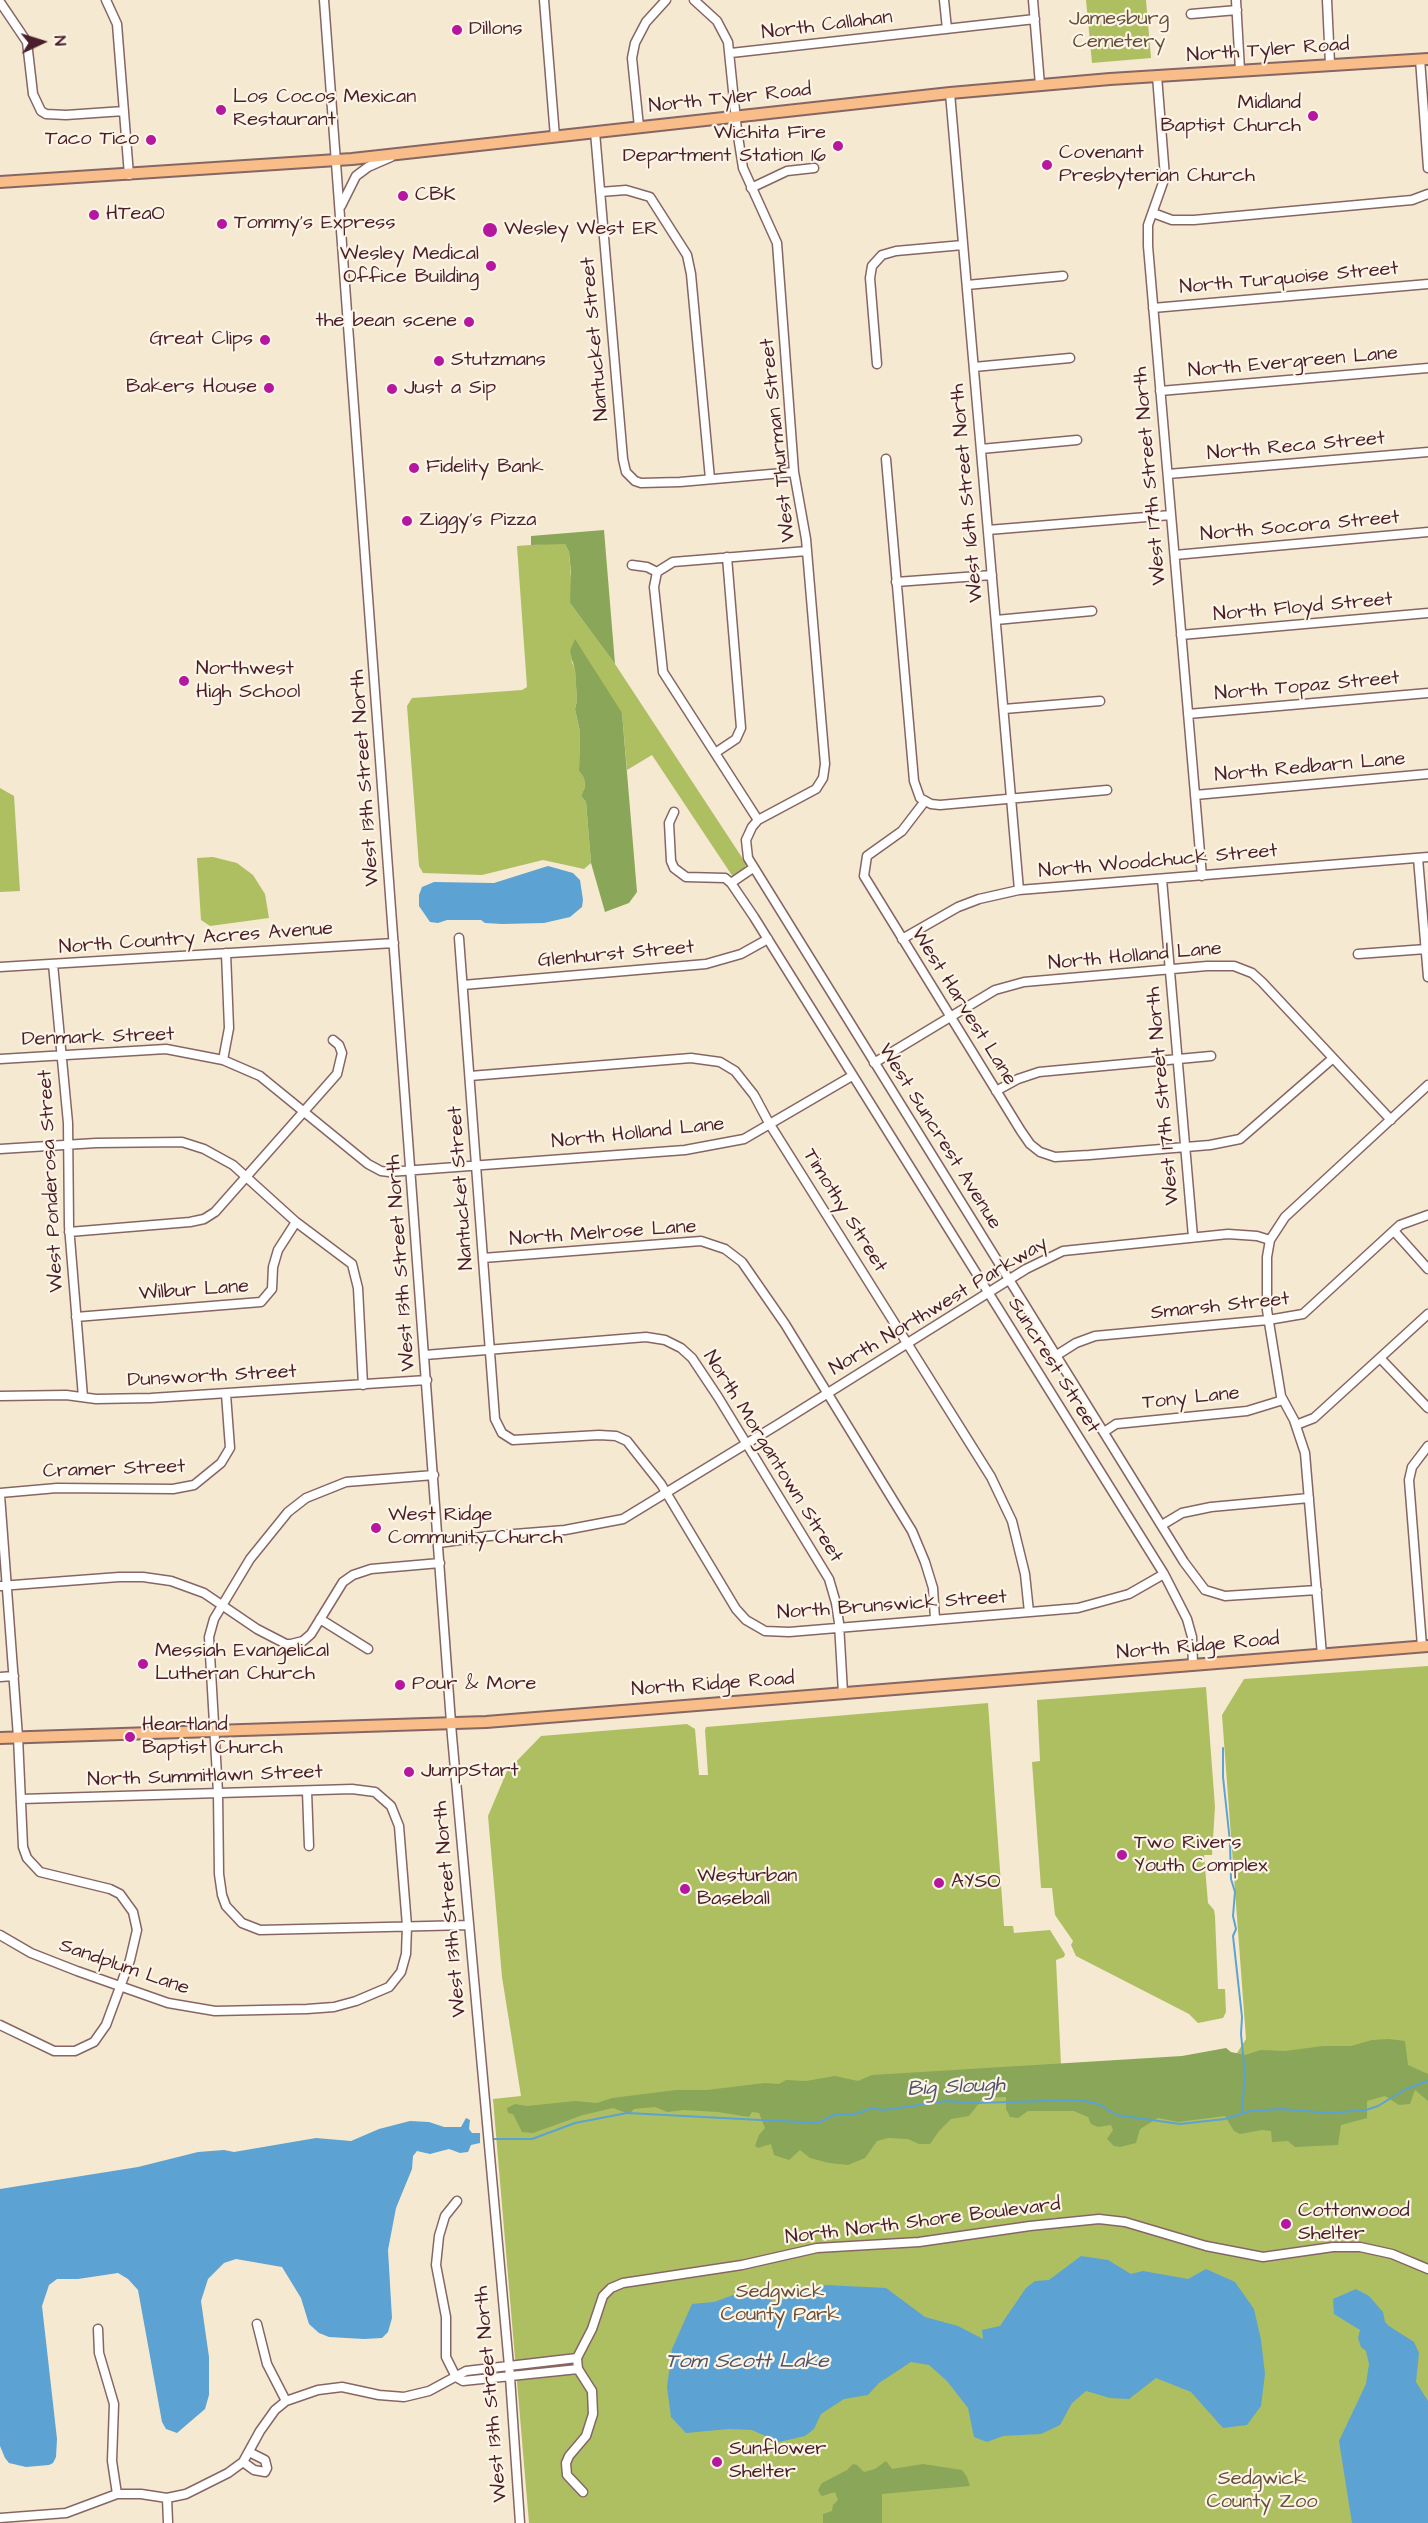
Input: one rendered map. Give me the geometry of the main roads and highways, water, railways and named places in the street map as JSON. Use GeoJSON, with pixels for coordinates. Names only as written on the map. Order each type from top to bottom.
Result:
{"type":"FeatureCollection","features":[{"type":"Feature","properties":{"kind":"main road","name":"North Tyler Road"},"geometry":{"type":"LineString","coordinates":[[0,182],[129,175],[395,155],[1040,85],[1424,59]]}},
{"type":"Feature","properties":{"kind":"main road","name":"North Ridge Road"},"geometry":{"type":"LineString","coordinates":[[0,1738],[451,1723],[1425,1646]]}},
{"type":"Feature","properties":{"kind":"water"},"geometry":{"type":"Polygon","coordinates":[[[548,866],[573,873],[580,880],[582,907],[570,917],[544,923],[502,924],[485,923],[481,920],[447,920],[438,923],[430,922],[419,906],[422,887],[434,882],[494,883],[548,866]]]}},
{"type":"Feature","properties":{"kind":"water"},"geometry":{"type":"Polygon","coordinates":[[[466,2118],[470,2120],[469,2129],[472,2133],[480,2133],[480,2143],[471,2145],[468,2152],[460,2153],[449,2149],[430,2154],[417,2151],[413,2156],[412,2169],[396,2208],[388,2250],[392,2318],[388,2332],[382,2338],[329,2337],[319,2333],[309,2324],[301,2298],[282,2267],[236,2259],[224,2263],[208,2279],[201,2301],[209,2357],[209,2395],[205,2409],[177,2433],[166,2429],[162,2422],[138,2290],[128,2279],[118,2273],[78,2279],[57,2279],[49,2285],[42,2306],[57,2439],[56,2457],[49,2465],[26,2467],[9,2463],[5,2458],[0,2446],[0,2189],[138,2167],[198,2152],[224,2150],[234,2152],[316,2138],[351,2141],[379,2129],[410,2121],[429,2122],[444,2127],[461,2127],[466,2118]]]}},
{"type":"Feature","properties":{"kind":"water","name":"Tom Scott Lake"},"geometry":{"type":"Polygon","coordinates":[[[1081,2256],[1108,2260],[1131,2274],[1143,2271],[1188,2279],[1206,2269],[1235,2282],[1254,2309],[1265,2374],[1261,2406],[1247,2425],[1223,2428],[1191,2392],[1156,2378],[1129,2399],[1110,2398],[1086,2391],[1072,2403],[1060,2425],[1041,2434],[1003,2436],[987,2442],[974,2437],[968,2408],[947,2381],[929,2365],[911,2362],[879,2383],[868,2395],[844,2399],[821,2414],[814,2429],[805,2436],[779,2442],[752,2430],[729,2429],[686,2433],[671,2417],[667,2387],[672,2349],[692,2304],[714,2302],[747,2290],[776,2302],[825,2285],[886,2288],[925,2317],[958,2326],[983,2339],[982,2330],[1000,2326],[1026,2288],[1035,2281],[1049,2280],[1081,2256]]]}},
{"type":"Feature","properties":{"kind":"water"},"geometry":{"type":"Polygon","coordinates":[[[1356,2289],[1369,2296],[1383,2312],[1385,2322],[1414,2342],[1419,2353],[1416,2382],[1428,2401],[1428,2523],[1352,2523],[1339,2441],[1366,2384],[1369,2364],[1366,2351],[1361,2347],[1358,2338],[1360,2330],[1334,2314],[1333,2299],[1356,2289]]]}},
{"type":"Feature","properties":{"kind":"waterway"},"geometry":{"type":"LineString","coordinates":[[1223,1748],[1231,1879],[1235,1892],[1233,1916],[1236,1929],[1233,1936],[1242,2017],[1241,2034],[1245,2074],[1242,2112]]}},
{"type":"Feature","properties":{"kind":"waterway","name":"Big Slough"},"geometry":{"type":"LineString","coordinates":[[491,2139],[532,2139],[575,2123],[627,2113],[818,2123],[836,2114],[855,2114],[872,2108],[884,2110],[946,2101],[975,2103],[1078,2100],[1099,2104],[1116,2115],[1180,2124],[1225,2119],[1250,2111],[1281,2109],[1330,2113],[1366,2110],[1378,2106],[1406,2089],[1428,2081]]}},
{"type":"Feature","properties":{"kind":"place","name":"Dillons"},"geometry":{"type":"Point","coordinates":[457,30]}},
{"type":"Feature","properties":{"kind":"place","name":"Los Cocos Mexican Restaurant"},"geometry":{"type":"Point","coordinates":[221,110]}},
{"type":"Feature","properties":{"kind":"place","name":"Midland Baptist Church"},"geometry":{"type":"Point","coordinates":[1313,116]}},
{"type":"Feature","properties":{"kind":"place","name":"Taco Tico"},"geometry":{"type":"Point","coordinates":[151,140]}},
{"type":"Feature","properties":{"kind":"place","name":"Wichita Fire Department Station 16"},"geometry":{"type":"Point","coordinates":[838,146]}},
{"type":"Feature","properties":{"kind":"place","name":"Covenant Presbyterian Church"},"geometry":{"type":"Point","coordinates":[1047,165]}},
{"type":"Feature","properties":{"kind":"place","name":"CBK"},"geometry":{"type":"Point","coordinates":[403,196]}},
{"type":"Feature","properties":{"kind":"place","name":"HTeaO"},"geometry":{"type":"Point","coordinates":[94,215]}},
{"type":"Feature","properties":{"kind":"place","name":"Tommy's Express"},"geometry":{"type":"Point","coordinates":[222,224]}},
{"type":"Feature","properties":{"kind":"place","name":"Wesley West ER"},"geometry":{"type":"Point","coordinates":[490,230]}},
{"type":"Feature","properties":{"kind":"place","name":"Wesley Medical Office Building"},"geometry":{"type":"Point","coordinates":[491,266]}},
{"type":"Feature","properties":{"kind":"place","name":"the bean scene"},"geometry":{"type":"Point","coordinates":[469,322]}},
{"type":"Feature","properties":{"kind":"place","name":"Great Clips"},"geometry":{"type":"Point","coordinates":[265,340]}},
{"type":"Feature","properties":{"kind":"place","name":"Stutzmans"},"geometry":{"type":"Point","coordinates":[439,361]}},
{"type":"Feature","properties":{"kind":"place","name":"Bakers House"},"geometry":{"type":"Point","coordinates":[269,388]}},
{"type":"Feature","properties":{"kind":"place","name":"Just a Sip"},"geometry":{"type":"Point","coordinates":[392,389]}},
{"type":"Feature","properties":{"kind":"place","name":"Fidelity Bank"},"geometry":{"type":"Point","coordinates":[414,468]}},
{"type":"Feature","properties":{"kind":"place","name":"Ziggy's Pizza"},"geometry":{"type":"Point","coordinates":[407,521]}},
{"type":"Feature","properties":{"kind":"place","name":"Northwest High School"},"geometry":{"type":"Point","coordinates":[184,681]}},
{"type":"Feature","properties":{"kind":"place","name":"West Ridge Community Church"},"geometry":{"type":"Point","coordinates":[376,1528]}},
{"type":"Feature","properties":{"kind":"place","name":"Messiah Evangelical Lutheran Church"},"geometry":{"type":"Point","coordinates":[143,1664]}},
{"type":"Feature","properties":{"kind":"place","name":"Pour & More"},"geometry":{"type":"Point","coordinates":[400,1685]}},
{"type":"Feature","properties":{"kind":"place","name":"Heartland Baptist Church"},"geometry":{"type":"Point","coordinates":[130,1737]}},
{"type":"Feature","properties":{"kind":"place","name":"JumpStart"},"geometry":{"type":"Point","coordinates":[409,1772]}},
{"type":"Feature","properties":{"kind":"place","name":"Two Rivers Youth Complex"},"geometry":{"type":"Point","coordinates":[1122,1855]}},
{"type":"Feature","properties":{"kind":"place","name":"AYSO"},"geometry":{"type":"Point","coordinates":[939,1883]}},
{"type":"Feature","properties":{"kind":"place","name":"Westurban Baseball"},"geometry":{"type":"Point","coordinates":[685,1889]}},
{"type":"Feature","properties":{"kind":"place","name":"Cottonwood Shelter"},"geometry":{"type":"Point","coordinates":[1286,2224]}},
{"type":"Feature","properties":{"kind":"place","name":"Sunflower Shelter"},"geometry":{"type":"Point","coordinates":[717,2462]}},
{"type":"Feature","properties":{"kind":"park label","name":"Jamesburg Cemetery"},"geometry":{"type":"Point","coordinates":[1119,32]}},
{"type":"Feature","properties":{"kind":"park label","name":"Sedgwick County Park"},"geometry":{"type":"Point","coordinates":[780,2304]}},
{"type":"Feature","properties":{"kind":"park label","name":"Sedgwick County Zoo"},"geometry":{"type":"Point","coordinates":[1262,2492]}}]}
